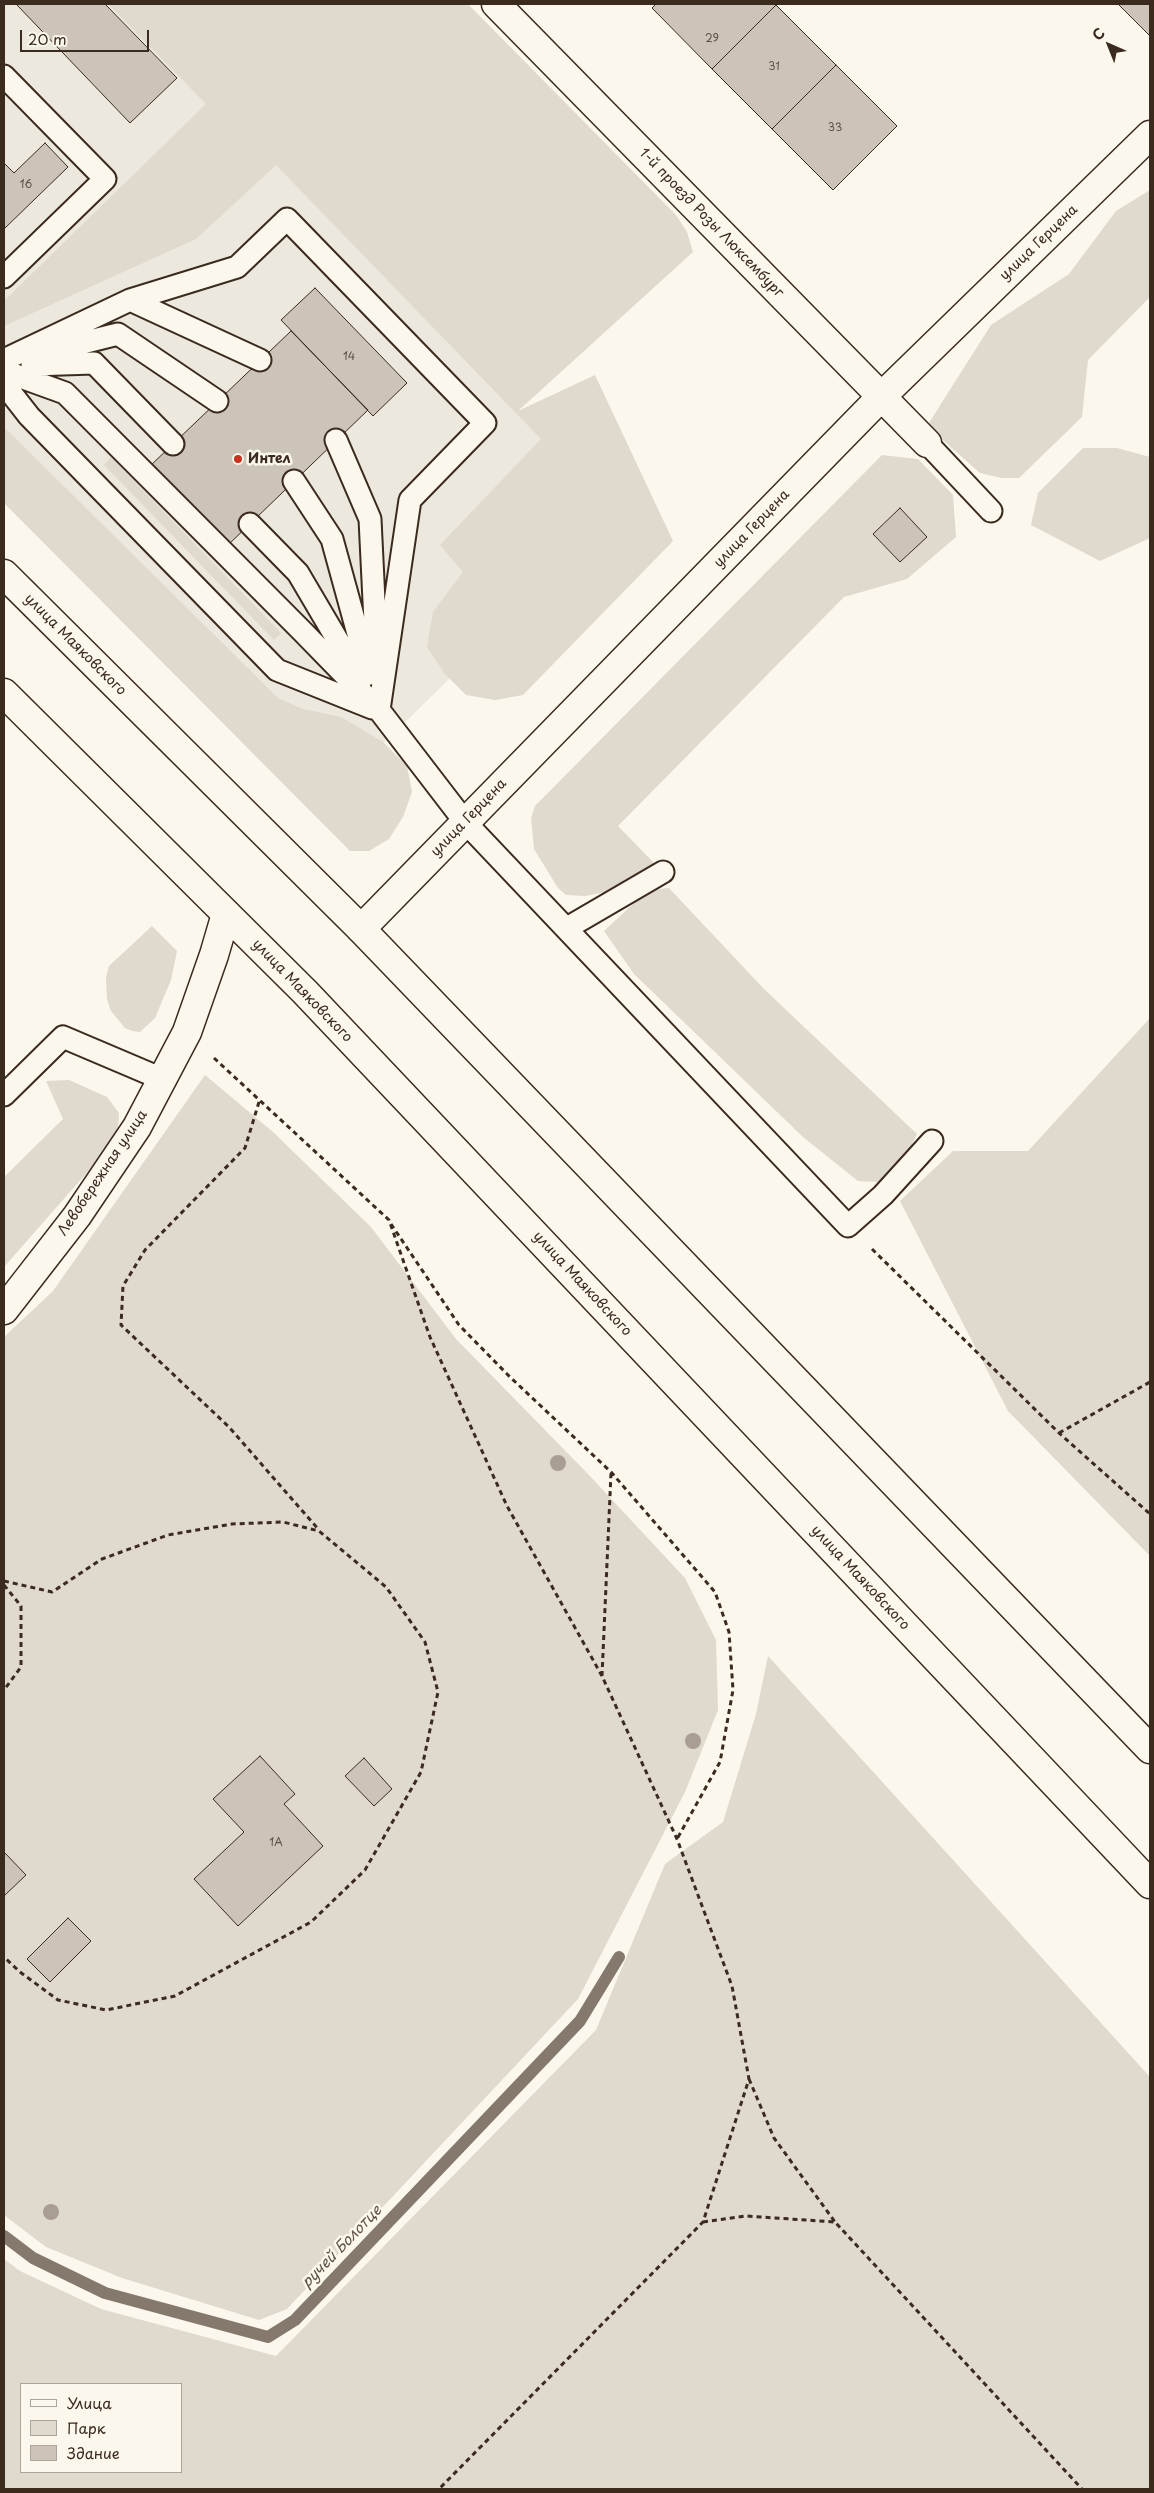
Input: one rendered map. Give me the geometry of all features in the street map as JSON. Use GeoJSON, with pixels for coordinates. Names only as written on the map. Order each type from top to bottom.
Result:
{"type":"FeatureCollection","features":[{"type":"Feature","properties":{"kind":"main road","name":"1-й проезд Розы Люксембург"},"geometry":{"type":"LineString","coordinates":[[496,4],[927,443]]}},
{"type":"Feature","properties":{"kind":"main road","name":"улица Герцена"},"geometry":{"type":"LineString","coordinates":[[361,929],[881,397],[1150,135]]}},
{"type":"Feature","properties":{"kind":"main road","name":"улица Маяковского"},"geometry":{"type":"LineString","coordinates":[[4,574],[361,929],[1150,1749]]}},
{"type":"Feature","properties":{"kind":"main road","name":"улица Маяковского"},"geometry":{"type":"LineString","coordinates":[[4,693],[305,992],[1150,1884]]}},
{"type":"Feature","properties":{"kind":"main road","name":"Левобережная улица"},"geometry":{"type":"LineString","coordinates":[[4,1310],[78,1216],[137,1127],[187,1032],[226,914]]}},
{"type":"Feature","properties":{"kind":"lane"},"geometry":{"type":"LineString","coordinates":[[4,76],[105,179],[4,277]]}},
{"type":"Feature","properties":{"kind":"lane"},"geometry":{"type":"LineString","coordinates":[[4,363],[130,300],[237,267],[287,220],[486,423],[410,500],[379,710]]}},
{"type":"Feature","properties":{"kind":"lane"},"geometry":{"type":"LineString","coordinates":[[130,300],[260,360]]}},
{"type":"Feature","properties":{"kind":"lane"},"geometry":{"type":"LineString","coordinates":[[4,363],[118,334],[217,401]]}},
{"type":"Feature","properties":{"kind":"lane"},"geometry":{"type":"LineString","coordinates":[[4,363],[94,363],[173,444]]}},
{"type":"Feature","properties":{"kind":"lane"},"geometry":{"type":"LineString","coordinates":[[4,372],[65,393],[379,710]]}},
{"type":"Feature","properties":{"kind":"lane"},"geometry":{"type":"LineString","coordinates":[[4,384],[29,416],[278,670],[379,710]]}},
{"type":"Feature","properties":{"kind":"lane"},"geometry":{"type":"LineString","coordinates":[[336,440],[370,519],[379,710]]}},
{"type":"Feature","properties":{"kind":"lane"},"geometry":{"type":"LineString","coordinates":[[927,443],[991,511]]}},
{"type":"Feature","properties":{"kind":"lane"},"geometry":{"type":"LineString","coordinates":[[294,481],[332,539],[379,710]]}},
{"type":"Feature","properties":{"kind":"lane"},"geometry":{"type":"LineString","coordinates":[[250,524],[298,573],[379,710],[465,822],[848,1226],[883,1195],[932,1141]]}},
{"type":"Feature","properties":{"kind":"lane"},"geometry":{"type":"LineString","coordinates":[[567,928],[663,872]]}},
{"type":"Feature","properties":{"kind":"lane"},"geometry":{"type":"LineString","coordinates":[[4,1095],[63,1037],[162,1079]]}},
{"type":"Feature","properties":{"kind":"path"},"geometry":{"type":"LineString","coordinates":[[187,1032],[259,1102],[336,1169],[388,1220],[459,1325],[510,1377],[611,1472],[715,1592],[729,1632],[734,1690],[720,1762],[677,1839]]}},
{"type":"Feature","properties":{"kind":"path"},"geometry":{"type":"LineString","coordinates":[[4,1957],[20,1972],[58,2000],[106,2010],[175,1996],[311,1922],[365,1870],[421,1772],[438,1692],[425,1642],[386,1587],[319,1531],[229,1426],[121,1325],[123,1286],[145,1250],[245,1148],[259,1102]]}},
{"type":"Feature","properties":{"kind":"path"},"geometry":{"type":"LineString","coordinates":[[388,1220],[430,1337],[508,1506],[602,1676],[677,1839],[732,1986],[749,2078],[774,2138],[835,2222],[1082,2489]]}},
{"type":"Feature","properties":{"kind":"path"},"geometry":{"type":"LineString","coordinates":[[848,1226],[1059,1432],[1150,1514]]}},
{"type":"Feature","properties":{"kind":"path"},"geometry":{"type":"LineString","coordinates":[[1059,1432],[1150,1382]]}},
{"type":"Feature","properties":{"kind":"path"},"geometry":{"type":"LineString","coordinates":[[602,1676],[611,1472]]}},
{"type":"Feature","properties":{"kind":"path"},"geometry":{"type":"LineString","coordinates":[[4,1583],[52,1592],[102,1559],[168,1535],[232,1524],[283,1522],[319,1531]]}},
{"type":"Feature","properties":{"kind":"path"},"geometry":{"type":"LineString","coordinates":[[4,1583],[21,1606],[21,1667],[4,1690]]}},
{"type":"Feature","properties":{"kind":"path"},"geometry":{"type":"LineString","coordinates":[[439,2489],[703,2222],[749,2078]]}},
{"type":"Feature","properties":{"kind":"path"},"geometry":{"type":"LineString","coordinates":[[703,2222],[746,2216],[835,2222]]}},
{"type":"Feature","properties":{"kind":"shaded area"},"geometry":{"type":"Polygon","coordinates":[[[4,4],[122,4],[619,512],[327,799],[4,469],[4,4]]]}},
{"type":"Feature","properties":{"kind":"green space"},"geometry":{"type":"Polygon","coordinates":[[[108,4],[468,4],[676,215],[687,232],[693,252],[518,411],[595,375],[673,541],[523,695],[495,700],[466,695],[444,673],[427,647],[433,612],[463,572],[440,545],[541,439],[276,165],[196,239],[4,326],[4,301],[206,104],[108,4]]]}},
{"type":"Feature","properties":{"kind":"green space"},"geometry":{"type":"Polygon","coordinates":[[[1150,190],[1150,297],[1088,360],[1082,417],[1019,478],[1002,478],[980,473],[927,426],[991,325],[1069,274],[1116,211],[1150,190]]]}},
{"type":"Feature","properties":{"kind":"green space"},"geometry":{"type":"Polygon","coordinates":[[[4,427],[278,698],[303,709],[341,717],[383,742],[407,766],[412,792],[403,817],[389,839],[369,851],[350,851],[4,503],[4,427]]]}},
{"type":"Feature","properties":{"kind":"green space"},"geometry":{"type":"Polygon","coordinates":[[[1083,448],[1117,448],[1150,457],[1150,538],[1100,561],[1031,525],[1038,493],[1083,448]]]}},
{"type":"Feature","properties":{"kind":"green space"},"geometry":{"type":"Polygon","coordinates":[[[882,455],[918,459],[953,495],[956,537],[907,579],[844,597],[618,826],[654,863],[633,881],[617,890],[585,896],[566,895],[558,888],[534,849],[531,818],[535,806],[882,455]]]}},
{"type":"Feature","properties":{"kind":"green space"},"geometry":{"type":"Polygon","coordinates":[[[111,457],[281,633],[274,640],[104,465],[111,457]]]}},
{"type":"Feature","properties":{"kind":"green space"},"geometry":{"type":"Polygon","coordinates":[[[669,888],[764,989],[917,1134],[906,1156],[879,1182],[858,1181],[803,1137],[634,974],[604,931],[648,890],[669,888]]]}},
{"type":"Feature","properties":{"kind":"green space"},"geometry":{"type":"Polygon","coordinates":[[[152,926],[177,951],[171,980],[155,1018],[140,1032],[132,1031],[125,1028],[111,1011],[107,999],[106,977],[109,966],[152,926]]]}},
{"type":"Feature","properties":{"kind":"green space"},"geometry":{"type":"Polygon","coordinates":[[[1150,1018],[1150,1556],[1008,1411],[900,1201],[953,1151],[1028,1151],[1150,1018]]]}},
{"type":"Feature","properties":{"kind":"green space"},"geometry":{"type":"Polygon","coordinates":[[[205,1075],[273,1132],[371,1227],[456,1339],[588,1474],[685,1578],[716,1640],[718,1710],[685,1792],[578,1999],[287,2309],[259,2320],[122,2278],[46,2247],[4,2215],[4,1337],[53,1291],[205,1075]]]}},
{"type":"Feature","properties":{"kind":"green space"},"geometry":{"type":"Polygon","coordinates":[[[69,1080],[107,1097],[119,1113],[118,1129],[106,1151],[4,1267],[4,1177],[63,1119],[46,1081],[69,1080]]]}},
{"type":"Feature","properties":{"kind":"green space"},"geometry":{"type":"Polygon","coordinates":[[[768,1656],[1150,2077],[1150,2489],[4,2489],[4,2259],[20,2271],[101,2309],[276,2356],[596,2030],[665,1864],[723,1822],[756,1714],[768,1656]]]}},
{"type":"Feature","properties":{"kind":"building"},"geometry":{"type":"Polygon","coordinates":[[[16,4],[105,4],[177,78],[130,123],[16,4]]]}},
{"type":"Feature","properties":{"kind":"building"},"geometry":{"type":"Polygon","coordinates":[[[656,4],[776,5],[712,69],[652,8],[656,4]]]}},
{"type":"Feature","properties":{"kind":"building"},"geometry":{"type":"Polygon","coordinates":[[[1118,4],[1150,4],[1150,36],[1118,4]]]}},
{"type":"Feature","properties":{"kind":"building"},"geometry":{"type":"Polygon","coordinates":[[[776,5],[836,65],[772,129],[712,69],[776,5]]]}},
{"type":"Feature","properties":{"kind":"building"},"geometry":{"type":"Polygon","coordinates":[[[836,65],[897,126],[833,190],[772,129],[836,65]]]}},
{"type":"Feature","properties":{"kind":"building"},"geometry":{"type":"Polygon","coordinates":[[[45,143],[68,167],[4,229],[4,163],[14,173],[45,143]]]}},
{"type":"Feature","properties":{"kind":"building"},"geometry":{"type":"Polygon","coordinates":[[[315,288],[407,383],[373,416],[281,320],[315,288]]]}},
{"type":"Feature","properties":{"kind":"building"},"geometry":{"type":"Polygon","coordinates":[[[291,331],[368,410],[226,547],[149,467],[291,331]]]}},
{"type":"Feature","properties":{"kind":"building"},"geometry":{"type":"Polygon","coordinates":[[[900,508],[927,537],[900,562],[873,534],[900,508]]]}},
{"type":"Feature","properties":{"kind":"building"},"geometry":{"type":"Polygon","coordinates":[[[260,1756],[295,1794],[284,1804],[323,1846],[238,1926],[194,1879],[244,1832],[213,1799],[260,1756]]]}},
{"type":"Feature","properties":{"kind":"building"},"geometry":{"type":"Polygon","coordinates":[[[364,1758],[392,1789],[374,1806],[345,1776],[364,1758]]]}},
{"type":"Feature","properties":{"kind":"building"},"geometry":{"type":"Polygon","coordinates":[[[4,1852],[26,1875],[4,1896],[4,1852]]]}},
{"type":"Feature","properties":{"kind":"building"},"geometry":{"type":"Polygon","coordinates":[[[68,1918],[91,1941],[50,1982],[27,1959],[68,1918]]]}},
{"type":"Feature","properties":{"kind":"waterway","name":"ручей Болотце"},"geometry":{"type":"LineString","coordinates":[[4,2236],[33,2258],[105,2293],[268,2337],[295,2320],[580,2021],[619,1957]]}},
{"type":"Feature","properties":{"kind":"place","name":"Интел"},"geometry":{"type":"Point","coordinates":[238,459]}}]}
